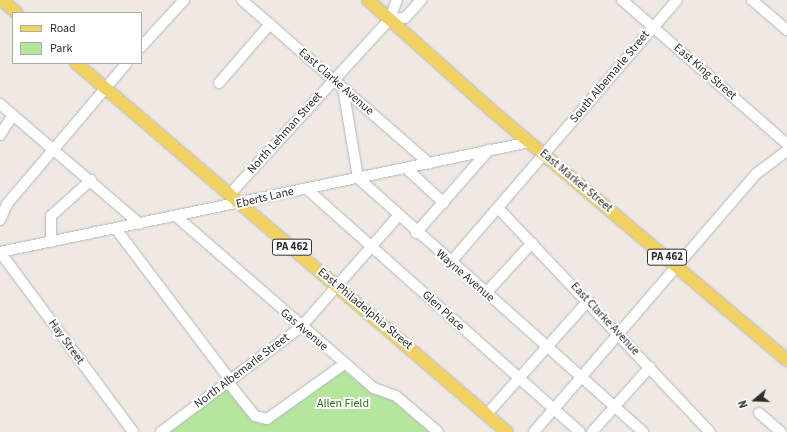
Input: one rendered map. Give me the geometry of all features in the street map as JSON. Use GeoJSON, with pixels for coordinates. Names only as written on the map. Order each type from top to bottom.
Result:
{"type":"FeatureCollection","features":[{"type":"Feature","properties":{"kind":"main road"},"geometry":{"type":"LineString","coordinates":[[2,0],[16,12]]}},
{"type":"Feature","properties":{"kind":"main road","name":"East Market Street"},"geometry":{"type":"LineString","coordinates":[[368,0],[545,155],[677,264],[787,360]]}},
{"type":"Feature","properties":{"kind":"main road","name":"East Philadelphia Street"},"geometry":{"type":"LineString","coordinates":[[77,64],[508,432]]}},
{"type":"Feature","properties":{"kind":"street"},"geometry":{"type":"LineString","coordinates":[[142,46],[184,0]]}},
{"type":"Feature","properties":{"kind":"street","name":"East Clarke Avenue"},"geometry":{"type":"LineString","coordinates":[[242,0],[430,164]]}},
{"type":"Feature","properties":{"kind":"street"},"geometry":{"type":"LineString","coordinates":[[397,0],[390,19],[405,18],[421,0]]}},
{"type":"Feature","properties":{"kind":"street","name":"East King Street"},"geometry":{"type":"LineString","coordinates":[[622,0],[787,144]]}},
{"type":"Feature","properties":{"kind":"street","name":"South Albemarle Street"},"geometry":{"type":"LineString","coordinates":[[545,155],[652,26],[677,0]]}},
{"type":"Feature","properties":{"kind":"street"},"geometry":{"type":"LineString","coordinates":[[752,0],[787,30]]}},
{"type":"Feature","properties":{"kind":"street","name":"North Lehman Street"},"geometry":{"type":"LineString","coordinates":[[230,194],[390,19]]}},
{"type":"Feature","properties":{"kind":"street"},"geometry":{"type":"LineString","coordinates":[[219,83],[270,24]]}},
{"type":"Feature","properties":{"kind":"street"},"geometry":{"type":"LineString","coordinates":[[0,220],[7,204],[55,150],[126,64]]}},
{"type":"Feature","properties":{"kind":"street"},"geometry":{"type":"LineString","coordinates":[[343,88],[358,178]]}},
{"type":"Feature","properties":{"kind":"street"},"geometry":{"type":"LineString","coordinates":[[0,104],[91,180],[140,224]]}},
{"type":"Feature","properties":{"kind":"street"},"geometry":{"type":"LineString","coordinates":[[0,134],[13,115]]}},
{"type":"Feature","properties":{"kind":"street","name":"Eberts Lane"},"geometry":{"type":"LineString","coordinates":[[0,252],[241,204],[530,142]]}},
{"type":"Feature","properties":{"kind":"street"},"geometry":{"type":"LineString","coordinates":[[416,233],[444,203],[489,150]]}},
{"type":"Feature","properties":{"kind":"street"},"geometry":{"type":"LineString","coordinates":[[534,432],[756,174],[787,151]]}},
{"type":"Feature","properties":{"kind":"street"},"geometry":{"type":"LineString","coordinates":[[450,263],[545,155]]}},
{"type":"Feature","properties":{"kind":"street"},"geometry":{"type":"LineString","coordinates":[[407,169],[444,203]]}},
{"type":"Feature","properties":{"kind":"street","name":"Wayne Avenue"},"geometry":{"type":"LineString","coordinates":[[358,178],[399,215],[416,233],[643,432]]}},
{"type":"Feature","properties":{"kind":"street"},"geometry":{"type":"LineString","coordinates":[[51,242],[50,216],[91,180]]}},
{"type":"Feature","properties":{"kind":"street","name":"Glen Place"},"geometry":{"type":"LineString","coordinates":[[307,189],[372,246],[519,381],[580,432]]}},
{"type":"Feature","properties":{"kind":"street","name":"East Clarke Avenue"},"geometry":{"type":"LineString","coordinates":[[498,208],[588,301],[710,432]]}},
{"type":"Feature","properties":{"kind":"street","name":"North Albemarle Street"},"geometry":{"type":"LineString","coordinates":[[161,432],[300,327],[399,215]]}},
{"type":"Feature","properties":{"kind":"street","name":"Gas Avenue"},"geometry":{"type":"LineString","coordinates":[[177,217],[300,327],[344,364],[374,388],[396,396],[438,432]]}},
{"type":"Feature","properties":{"kind":"street"},"geometry":{"type":"LineString","coordinates":[[116,229],[256,416],[267,419],[344,364]]}},
{"type":"Feature","properties":{"kind":"street"},"geometry":{"type":"LineString","coordinates":[[486,293],[532,243]]}},
{"type":"Feature","properties":{"kind":"street"},"geometry":{"type":"LineString","coordinates":[[0,246],[0,252]]}},
{"type":"Feature","properties":{"kind":"street","name":"Hay Street"},"geometry":{"type":"LineString","coordinates":[[0,252],[133,432]]}},
{"type":"Feature","properties":{"kind":"street"},"geometry":{"type":"LineString","coordinates":[[487,414],[519,381],[588,301]]}},
{"type":"Feature","properties":{"kind":"street"},"geometry":{"type":"LineString","coordinates":[[592,432],[650,367]]}},
{"type":"Feature","properties":{"kind":"street"},"geometry":{"type":"LineString","coordinates":[[760,413],[781,432]]}},
{"type":"Feature","properties":{"kind":"green space","name":"Allen Field"},"geometry":{"type":"Polygon","coordinates":[[[343,370],[370,391],[395,400],[433,432],[168,432],[227,387],[259,424],[267,424],[343,370]]]}}]}
